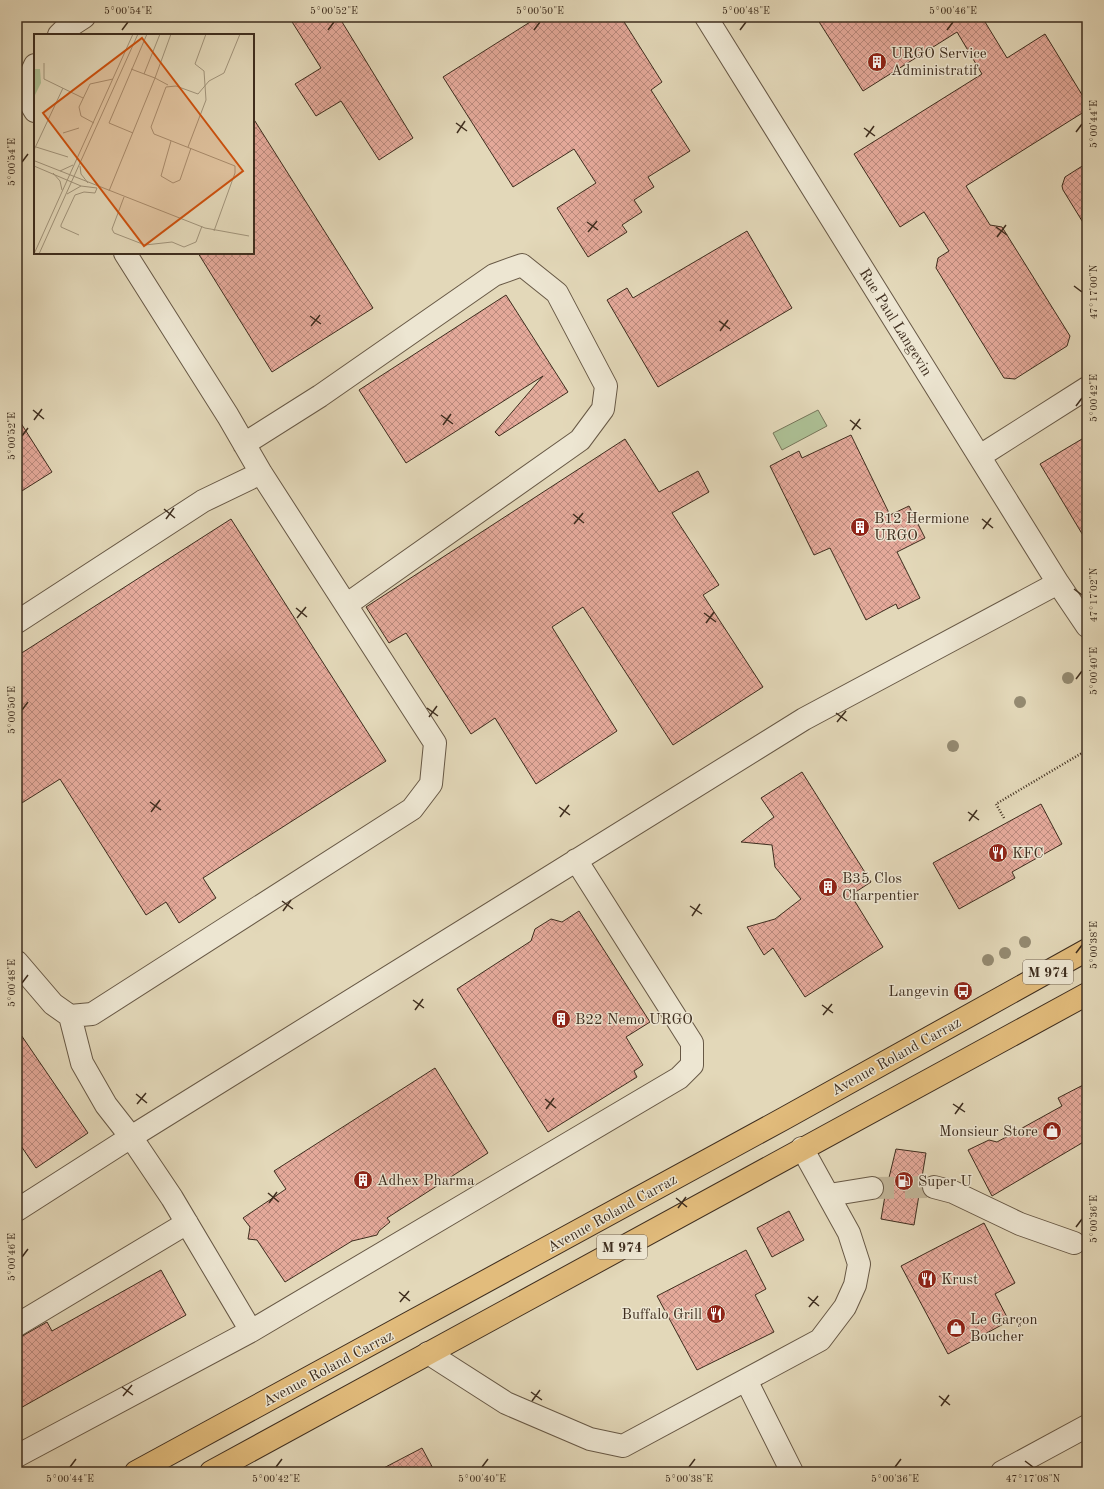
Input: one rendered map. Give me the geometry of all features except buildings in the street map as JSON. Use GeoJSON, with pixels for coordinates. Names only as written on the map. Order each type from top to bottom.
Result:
{"type":"FeatureCollection","features":[{"type":"Feature","properties":{"kind":"main road","name":"Avenue Roland Carraz"},"geometry":{"type":"LineString","coordinates":[[136,1472],[703,1164],[1087,950]]}},
{"type":"Feature","properties":{"kind":"main road","name":"M 974"},"geometry":{"type":"LineString","coordinates":[[211,1472],[802,1148],[1087,994]]}},
{"type":"Feature","properties":{"kind":"street"},"geometry":{"type":"LineString","coordinates":[[60,34],[84,17]]}},
{"type":"Feature","properties":{"kind":"street","name":"Rue Paul Langevin"},"geometry":{"type":"LineString","coordinates":[[706,17],[1058,583],[1087,626]]}},
{"type":"Feature","properties":{"kind":"street"},"geometry":{"type":"LineString","coordinates":[[34,67],[29,78],[32,106],[34,109]]}},
{"type":"Feature","properties":{"kind":"street"},"geometry":{"type":"LineString","coordinates":[[17,962],[53,1004],[70,1016],[92,1014],[412,809],[431,784],[435,743],[261,473],[228,416],[126,254]]}},
{"type":"Feature","properties":{"kind":"street"},"geometry":{"type":"LineString","coordinates":[[244,444],[326,391],[494,275],[522,265],[557,293],[606,386],[603,409],[580,440],[346,605]]}},
{"type":"Feature","properties":{"kind":"street"},"geometry":{"type":"LineString","coordinates":[[980,456],[1087,388]]}},
{"type":"Feature","properties":{"kind":"street"},"geometry":{"type":"LineString","coordinates":[[17,622],[203,501],[261,473]]}},
{"type":"Feature","properties":{"kind":"street"},"geometry":{"type":"LineString","coordinates":[[17,1210],[131,1137],[804,718],[1058,583]]}},
{"type":"Feature","properties":{"kind":"street"},"geometry":{"type":"LineString","coordinates":[[17,1456],[251,1331],[679,1078],[692,1065],[692,1043],[576,860]]}},
{"type":"Feature","properties":{"kind":"street"},"geometry":{"type":"LineString","coordinates":[[70,1016],[82,1063],[106,1105],[131,1137],[172,1198],[251,1331]]}},
{"type":"Feature","properties":{"kind":"street"},"geometry":{"type":"LineString","coordinates":[[428,1353],[506,1403],[590,1439],[623,1446],[820,1340],[845,1307],[855,1285],[859,1264],[849,1233],[802,1148]]}},
{"type":"Feature","properties":{"kind":"street"},"geometry":{"type":"LineString","coordinates":[[934,1187],[953,1192],[1020,1224],[1074,1243]]}},
{"type":"Feature","properties":{"kind":"street"},"geometry":{"type":"LineString","coordinates":[[829,1195],[872,1188]]}},
{"type":"Feature","properties":{"kind":"street"},"geometry":{"type":"LineString","coordinates":[[17,1325],[187,1223]]}},
{"type":"Feature","properties":{"kind":"street"},"geometry":{"type":"LineString","coordinates":[[746,1380],[792,1472]]}},
{"type":"Feature","properties":{"kind":"street"},"geometry":{"type":"LineString","coordinates":[[1002,1472],[1087,1426]]}},
{"type":"Feature","properties":{"kind":"path"},"geometry":{"type":"LineString","coordinates":[[1004,818],[996,804],[1087,750]]}},
{"type":"Feature","properties":{"kind":"green space"},"geometry":{"type":"Polygon","coordinates":[[[818,410],[827,426],[782,450],[773,433],[818,410]]]}},
{"type":"Feature","properties":{"kind":"tunnel"},"geometry":{"type":"LineString","coordinates":[[872,1188],[934,1187]]}},
{"type":"Feature","properties":{"kind":"place","name":"URGO Service Administratif"},"geometry":{"type":"Point","coordinates":[877,62]}},
{"type":"Feature","properties":{"kind":"place","name":"B12 Hermione URGO"},"geometry":{"type":"Point","coordinates":[860,527]}},
{"type":"Feature","properties":{"kind":"place","name":"KFC"},"geometry":{"type":"Point","coordinates":[998,853]}},
{"type":"Feature","properties":{"kind":"place","name":"B35 Clos Charpentier"},"geometry":{"type":"Point","coordinates":[828,887]}},
{"type":"Feature","properties":{"kind":"place","name":"Langevin"},"geometry":{"type":"Point","coordinates":[963,991]}},
{"type":"Feature","properties":{"kind":"place","name":"B22 Nemo URGO"},"geometry":{"type":"Point","coordinates":[561,1019]}},
{"type":"Feature","properties":{"kind":"place","name":"Monsieur Store"},"geometry":{"type":"Point","coordinates":[1052,1131]}},
{"type":"Feature","properties":{"kind":"place","name":"Adhex Pharma"},"geometry":{"type":"Point","coordinates":[363,1180]}},
{"type":"Feature","properties":{"kind":"place","name":"Super U"},"geometry":{"type":"Point","coordinates":[904,1181]}},
{"type":"Feature","properties":{"kind":"place","name":"Krust"},"geometry":{"type":"Point","coordinates":[927,1279]}},
{"type":"Feature","properties":{"kind":"place","name":"Buffalo Grill"},"geometry":{"type":"Point","coordinates":[716,1314]}},
{"type":"Feature","properties":{"kind":"place","name":"Le Garçon Boucher"},"geometry":{"type":"Point","coordinates":[956,1328]}}]}
